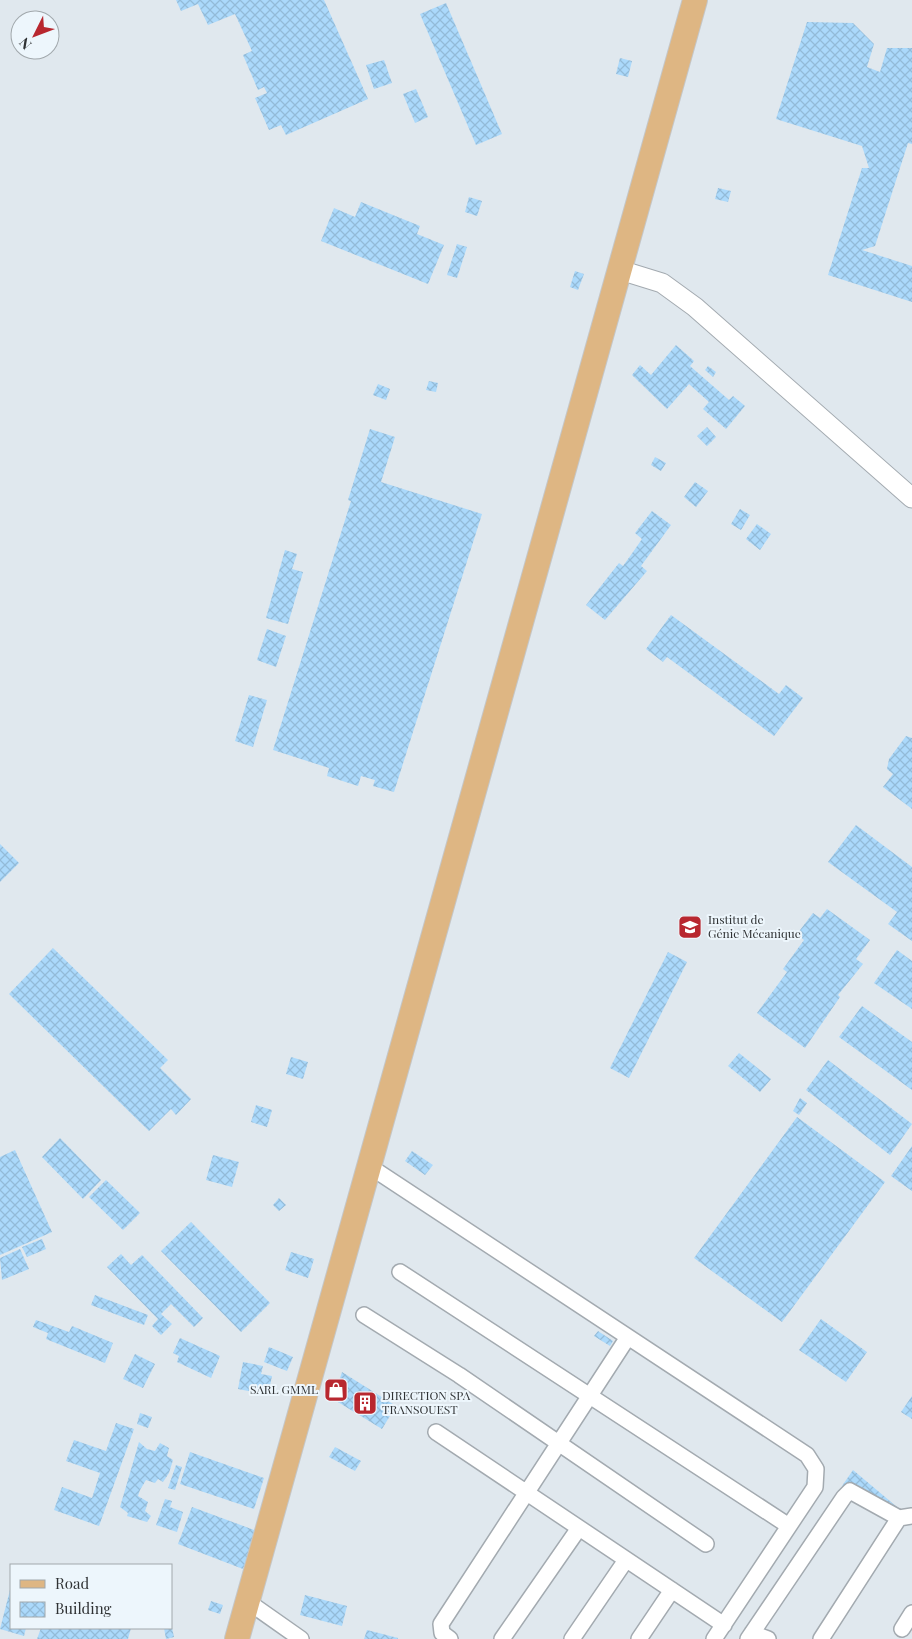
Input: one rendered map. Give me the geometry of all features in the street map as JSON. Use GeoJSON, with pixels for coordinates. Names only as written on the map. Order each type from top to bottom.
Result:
{"type":"FeatureCollection","features":[{"type":"Feature","properties":{"kind":"main road"},"geometry":{"type":"LineString","coordinates":[[237,1639],[695,0]]}},
{"type":"Feature","properties":{"kind":"street"},"geometry":{"type":"LineString","coordinates":[[620,270],[662,283],[694,307],[912,498]]}},
{"type":"Feature","properties":{"kind":"street"},"geometry":{"type":"LineString","coordinates":[[369,1166],[807,1456],[816,1469],[815,1487],[714,1639]]}},
{"type":"Feature","properties":{"kind":"street"},"geometry":{"type":"LineString","coordinates":[[400,1272],[790,1526]]}},
{"type":"Feature","properties":{"kind":"street"},"geometry":{"type":"LineString","coordinates":[[364,1316],[459,1375],[706,1544]]}},
{"type":"Feature","properties":{"kind":"street"},"geometry":{"type":"LineString","coordinates":[[450,1639],[442,1633],[441,1624],[525,1492],[628,1337]]}},
{"type":"Feature","properties":{"kind":"street"},"geometry":{"type":"LineString","coordinates":[[436,1432],[724,1625]]}},
{"type":"Feature","properties":{"kind":"street"},"geometry":{"type":"LineString","coordinates":[[768,1639],[750,1636],[850,1491],[905,1517],[821,1639]]}},
{"type":"Feature","properties":{"kind":"street"},"geometry":{"type":"LineString","coordinates":[[502,1639],[579,1528]]}},
{"type":"Feature","properties":{"kind":"street"},"geometry":{"type":"LineString","coordinates":[[572,1639],[626,1560]]}},
{"type":"Feature","properties":{"kind":"street"},"geometry":{"type":"LineString","coordinates":[[639,1639],[672,1590]]}},
{"type":"Feature","properties":{"kind":"street"},"geometry":{"type":"LineString","coordinates":[[247,1602],[301,1639]]}},
{"type":"Feature","properties":{"kind":"street"},"geometry":{"type":"LineString","coordinates":[[902,1629],[912,1612]]}},
{"type":"Feature","properties":{"kind":"building"},"geometry":{"type":"Polygon","coordinates":[[[176,0],[324,0],[368,99],[286,135],[281,125],[269,130],[255,98],[267,93],[264,87],[258,90],[243,55],[252,51],[235,14],[208,25],[198,4],[181,11],[176,0]]]}},
{"type":"Feature","properties":{"kind":"building"},"geometry":{"type":"Polygon","coordinates":[[[446,3],[502,134],[476,145],[420,14],[446,3]]]}},
{"type":"Feature","properties":{"kind":"building"},"geometry":{"type":"Polygon","coordinates":[[[807,22],[853,23],[874,44],[867,67],[880,72],[887,48],[912,48],[912,144],[908,143],[875,246],[862,250],[912,266],[912,302],[828,275],[862,168],[869,168],[862,146],[776,119],[807,22]]]}},
{"type":"Feature","properties":{"kind":"building"},"geometry":{"type":"Polygon","coordinates":[[[620,58],[632,61],[628,77],[616,74],[620,58]]]}},
{"type":"Feature","properties":{"kind":"building"},"geometry":{"type":"Polygon","coordinates":[[[384,60],[392,83],[374,89],[366,65],[384,60]]]}},
{"type":"Feature","properties":{"kind":"building"},"geometry":{"type":"Polygon","coordinates":[[[416,89],[428,117],[415,123],[403,94],[416,89]]]}},
{"type":"Feature","properties":{"kind":"building"},"geometry":{"type":"Polygon","coordinates":[[[718,188],[731,191],[728,202],[715,199],[718,188]]]}},
{"type":"Feature","properties":{"kind":"building"},"geometry":{"type":"Polygon","coordinates":[[[469,197],[482,201],[477,216],[465,212],[469,197]]]}},
{"type":"Feature","properties":{"kind":"building"},"geometry":{"type":"Polygon","coordinates":[[[361,202],[420,226],[417,234],[444,245],[428,284],[321,241],[334,208],[355,217],[361,202]]]}},
{"type":"Feature","properties":{"kind":"building"},"geometry":{"type":"Polygon","coordinates":[[[457,244],[467,247],[457,278],[447,275],[457,244]]]}},
{"type":"Feature","properties":{"kind":"building"},"geometry":{"type":"Polygon","coordinates":[[[575,271],[584,274],[578,290],[570,287],[575,271]]]}},
{"type":"Feature","properties":{"kind":"building"},"geometry":{"type":"Polygon","coordinates":[[[676,345],[694,361],[690,366],[729,400],[733,396],[745,406],[726,429],[703,409],[709,402],[689,384],[667,409],[632,375],[640,365],[651,375],[676,345]]]}},
{"type":"Feature","properties":{"kind":"building"},"geometry":{"type":"Polygon","coordinates":[[[708,366],[716,372],[713,377],[705,370],[708,366]]]}},
{"type":"Feature","properties":{"kind":"building"},"geometry":{"type":"Polygon","coordinates":[[[429,381],[438,383],[436,392],[426,390],[429,381]]]}},
{"type":"Feature","properties":{"kind":"building"},"geometry":{"type":"Polygon","coordinates":[[[378,384],[390,389],[386,400],[373,395],[378,384]]]}},
{"type":"Feature","properties":{"kind":"building"},"geometry":{"type":"Polygon","coordinates":[[[707,427],[716,437],[707,446],[697,436],[707,427]]]}},
{"type":"Feature","properties":{"kind":"building"},"geometry":{"type":"Polygon","coordinates":[[[370,429],[395,437],[381,482],[482,514],[394,792],[373,786],[375,780],[361,776],[358,786],[327,776],[329,768],[273,750],[351,501],[348,500],[370,429]]]}},
{"type":"Feature","properties":{"kind":"building"},"geometry":{"type":"Polygon","coordinates":[[[655,457],[666,463],[661,471],[651,465],[655,457]]]}},
{"type":"Feature","properties":{"kind":"building"},"geometry":{"type":"Polygon","coordinates":[[[695,482],[708,491],[696,507],[684,497],[695,482]]]}},
{"type":"Feature","properties":{"kind":"building"},"geometry":{"type":"Polygon","coordinates":[[[740,509],[750,515],[741,530],[731,524],[740,509]]]}},
{"type":"Feature","properties":{"kind":"building"},"geometry":{"type":"Polygon","coordinates":[[[652,511],[671,525],[641,566],[647,571],[605,620],[586,605],[619,563],[623,566],[633,552],[642,539],[635,533],[652,511]]]}},
{"type":"Feature","properties":{"kind":"building"},"geometry":{"type":"Polygon","coordinates":[[[757,524],[771,534],[760,550],[746,539],[757,524]]]}},
{"type":"Feature","properties":{"kind":"building"},"geometry":{"type":"Polygon","coordinates":[[[285,550],[297,554],[292,569],[303,572],[288,624],[266,618],[285,550]]]}},
{"type":"Feature","properties":{"kind":"building"},"geometry":{"type":"Polygon","coordinates":[[[671,615],[779,694],[786,685],[803,698],[774,736],[667,657],[663,662],[646,649],[671,615]]]}},
{"type":"Feature","properties":{"kind":"building"},"geometry":{"type":"Polygon","coordinates":[[[267,629],[286,636],[276,667],[257,660],[267,629]]]}},
{"type":"Feature","properties":{"kind":"building"},"geometry":{"type":"Polygon","coordinates":[[[249,695],[267,700],[253,747],[235,741],[249,695]]]}},
{"type":"Feature","properties":{"kind":"building"},"geometry":{"type":"Polygon","coordinates":[[[906,736],[912,738],[912,809],[883,787],[893,774],[887,769],[889,759],[906,736]]]}},
{"type":"Feature","properties":{"kind":"building"},"geometry":{"type":"Polygon","coordinates":[[[856,825],[912,867],[912,941],[888,924],[897,912],[828,862],[856,825]]]}},
{"type":"Feature","properties":{"kind":"building"},"geometry":{"type":"Polygon","coordinates":[[[0,844],[19,863],[0,882],[0,844]]]}},
{"type":"Feature","properties":{"kind":"building"},"geometry":{"type":"Polygon","coordinates":[[[827,909],[870,940],[856,959],[863,964],[838,995],[840,997],[805,1048],[757,1013],[787,972],[783,969],[804,940],[797,934],[813,913],[820,918],[827,909]]]}},
{"type":"Feature","properties":{"kind":"building"},"geometry":{"type":"Polygon","coordinates":[[[53,948],[168,1060],[160,1068],[191,1099],[176,1115],[171,1109],[149,1131],[9,994],[53,948]]]}},
{"type":"Feature","properties":{"kind":"building"},"geometry":{"type":"Polygon","coordinates":[[[897,950],[912,961],[912,1009],[874,983],[897,950]]]}},
{"type":"Feature","properties":{"kind":"building"},"geometry":{"type":"Polygon","coordinates":[[[668,952],[687,962],[629,1078],[610,1068],[668,952]]]}},
{"type":"Feature","properties":{"kind":"building"},"geometry":{"type":"Polygon","coordinates":[[[862,1006],[912,1042],[912,1090],[839,1037],[862,1006]]]}},
{"type":"Feature","properties":{"kind":"building"},"geometry":{"type":"Polygon","coordinates":[[[739,1053],[771,1079],[760,1092],[728,1066],[739,1053]]]}},
{"type":"Feature","properties":{"kind":"building"},"geometry":{"type":"Polygon","coordinates":[[[291,1057],[308,1062],[303,1079],[286,1074],[291,1057]]]}},
{"type":"Feature","properties":{"kind":"building"},"geometry":{"type":"Polygon","coordinates":[[[828,1060],[912,1124],[890,1155],[806,1090],[828,1060]]]}},
{"type":"Feature","properties":{"kind":"building"},"geometry":{"type":"Polygon","coordinates":[[[800,1098],[807,1103],[799,1115],[793,1111],[800,1098]]]}},
{"type":"Feature","properties":{"kind":"building"},"geometry":{"type":"Polygon","coordinates":[[[256,1105],[272,1110],[267,1127],[251,1122],[256,1105]]]}},
{"type":"Feature","properties":{"kind":"building"},"geometry":{"type":"Polygon","coordinates":[[[797,1117],[885,1182],[782,1322],[694,1258],[797,1117]]]}},
{"type":"Feature","properties":{"kind":"building"},"geometry":{"type":"Polygon","coordinates":[[[60,1138],[101,1180],[83,1199],[42,1157],[60,1138]]]}},
{"type":"Feature","properties":{"kind":"building"},"geometry":{"type":"Polygon","coordinates":[[[912,1146],[912,1191],[891,1176],[912,1146]]]}},
{"type":"Feature","properties":{"kind":"building"},"geometry":{"type":"Polygon","coordinates":[[[15,1150],[52,1232],[0,1255],[0,1157],[15,1150]]]}},
{"type":"Feature","properties":{"kind":"building"},"geometry":{"type":"Polygon","coordinates":[[[412,1151],[433,1165],[425,1175],[405,1161],[412,1151]]]}},
{"type":"Feature","properties":{"kind":"building"},"geometry":{"type":"Polygon","coordinates":[[[213,1155],[239,1162],[232,1187],[206,1180],[213,1155]]]}},
{"type":"Feature","properties":{"kind":"building"},"geometry":{"type":"Polygon","coordinates":[[[106,1180],[140,1213],[123,1230],[89,1197],[106,1180]]]}},
{"type":"Feature","properties":{"kind":"building"},"geometry":{"type":"Polygon","coordinates":[[[279,1198],[286,1205],[279,1211],[273,1205],[279,1198]]]}},
{"type":"Feature","properties":{"kind":"building"},"geometry":{"type":"Polygon","coordinates":[[[191,1222],[270,1303],[241,1332],[161,1251],[191,1222]]]}},
{"type":"Feature","properties":{"kind":"building"},"geometry":{"type":"Polygon","coordinates":[[[42,1239],[46,1249],[27,1257],[22,1247],[42,1239]]]}},
{"type":"Feature","properties":{"kind":"building"},"geometry":{"type":"Polygon","coordinates":[[[20,1249],[29,1269],[2,1280],[0,1258],[20,1249]]]}},
{"type":"Feature","properties":{"kind":"building"},"geometry":{"type":"Polygon","coordinates":[[[291,1252],[314,1259],[308,1278],[285,1270],[291,1252]]]}},
{"type":"Feature","properties":{"kind":"building"},"geometry":{"type":"Polygon","coordinates":[[[121,1254],[131,1265],[142,1255],[203,1318],[194,1327],[171,1304],[161,1314],[172,1324],[161,1335],[152,1326],[158,1319],[107,1267],[121,1254]]]}},
{"type":"Feature","properties":{"kind":"building"},"geometry":{"type":"Polygon","coordinates":[[[95,1295],[148,1315],[144,1325],[91,1305],[95,1295]]]}},
{"type":"Feature","properties":{"kind":"building"},"geometry":{"type":"Polygon","coordinates":[[[821,1319],[867,1352],[846,1382],[799,1350],[821,1319]]]}},
{"type":"Feature","properties":{"kind":"building"},"geometry":{"type":"Polygon","coordinates":[[[36,1320],[69,1332],[72,1326],[113,1343],[105,1363],[46,1339],[48,1333],[33,1327],[36,1320]]]}},
{"type":"Feature","properties":{"kind":"building"},"geometry":{"type":"Polygon","coordinates":[[[598,1331],[613,1341],[610,1346],[594,1336],[598,1331]]]}},
{"type":"Feature","properties":{"kind":"building"},"geometry":{"type":"Polygon","coordinates":[[[180,1338],[220,1356],[211,1378],[177,1362],[179,1356],[173,1353],[180,1338]]]}},
{"type":"Feature","properties":{"kind":"building"},"geometry":{"type":"Polygon","coordinates":[[[269,1347],[293,1357],[287,1371],[264,1362],[269,1347]]]}},
{"type":"Feature","properties":{"kind":"building"},"geometry":{"type":"Polygon","coordinates":[[[135,1354],[155,1364],[143,1388],[123,1379],[135,1354]]]}},
{"type":"Feature","properties":{"kind":"building"},"geometry":{"type":"Polygon","coordinates":[[[243,1362],[263,1366],[261,1374],[272,1376],[268,1395],[238,1389],[243,1362]]]}},
{"type":"Feature","properties":{"kind":"building","name":"DIRECTION SPA TRANSOUEST"},"geometry":{"type":"Polygon","coordinates":[[[342,1372],[396,1406],[382,1429],[333,1399],[342,1372]]]}},
{"type":"Feature","properties":{"kind":"building"},"geometry":{"type":"Polygon","coordinates":[[[912,1396],[912,1419],[901,1412],[912,1396]]]}},
{"type":"Feature","properties":{"kind":"building"},"geometry":{"type":"Polygon","coordinates":[[[140,1413],[152,1417],[148,1428],[137,1424],[140,1413]]]}},
{"type":"Feature","properties":{"kind":"building"},"geometry":{"type":"Polygon","coordinates":[[[116,1423],[134,1429],[99,1526],[54,1510],[62,1487],[92,1498],[100,1473],[66,1461],[74,1440],[106,1451],[116,1423]]]}},
{"type":"Feature","properties":{"kind":"building"},"geometry":{"type":"Polygon","coordinates":[[[139,1442],[147,1449],[155,1451],[160,1443],[169,1448],[167,1456],[173,1460],[169,1473],[163,1482],[158,1479],[155,1483],[146,1480],[140,1490],[138,1496],[148,1502],[145,1511],[151,1516],[147,1522],[127,1516],[128,1513],[120,1507],[139,1442]]]}},
{"type":"Feature","properties":{"kind":"building"},"geometry":{"type":"Polygon","coordinates":[[[335,1447],[361,1461],[355,1471],[329,1457],[335,1447]]]}},
{"type":"Feature","properties":{"kind":"building"},"geometry":{"type":"Polygon","coordinates":[[[190,1452],[264,1478],[254,1509],[180,1484],[190,1452]]]}},
{"type":"Feature","properties":{"kind":"building"},"geometry":{"type":"Polygon","coordinates":[[[176,1465],[182,1467],[175,1490],[168,1488],[176,1465]]]}},
{"type":"Feature","properties":{"kind":"building"},"geometry":{"type":"Polygon","coordinates":[[[853,1470],[897,1507],[888,1520],[842,1486],[853,1470]]]}},
{"type":"Feature","properties":{"kind":"building"},"geometry":{"type":"Polygon","coordinates":[[[165,1499],[172,1501],[170,1507],[183,1512],[177,1532],[156,1525],[165,1499]]]}},
{"type":"Feature","properties":{"kind":"building"},"geometry":{"type":"Polygon","coordinates":[[[192,1507],[257,1531],[243,1569],[178,1544],[192,1507]]]}},
{"type":"Feature","properties":{"kind":"building"},"geometry":{"type":"Polygon","coordinates":[[[10,1590],[10,1629],[26,1629],[24,1636],[0,1629],[10,1590]]]}},
{"type":"Feature","properties":{"kind":"building"},"geometry":{"type":"Polygon","coordinates":[[[305,1595],[347,1606],[342,1626],[300,1615],[305,1595]]]}},
{"type":"Feature","properties":{"kind":"building"},"geometry":{"type":"Polygon","coordinates":[[[211,1601],[223,1605],[220,1614],[208,1610],[211,1601]]]}},
{"type":"Feature","properties":{"kind":"building"},"geometry":{"type":"Polygon","coordinates":[[[172,1628],[174,1637],[166,1639],[164,1629],[172,1628]]]}},
{"type":"Feature","properties":{"kind":"building"},"geometry":{"type":"Polygon","coordinates":[[[41,1629],[131,1629],[128,1639],[37,1639],[41,1629]]]}},
{"type":"Feature","properties":{"kind":"building"},"geometry":{"type":"Polygon","coordinates":[[[367,1630],[398,1638],[398,1639],[364,1639],[367,1630]]]}},
{"type":"Feature","properties":{"kind":"place","name":"Institut de Génie Mécanique"},"geometry":{"type":"Point","coordinates":[690,927]}},
{"type":"Feature","properties":{"kind":"place","name":"SARL GMML"},"geometry":{"type":"Point","coordinates":[336,1390]}},
{"type":"Feature","properties":{"kind":"place","name":"DIRECTION SPA TRANSOUEST"},"geometry":{"type":"Point","coordinates":[365,1403]}}]}
